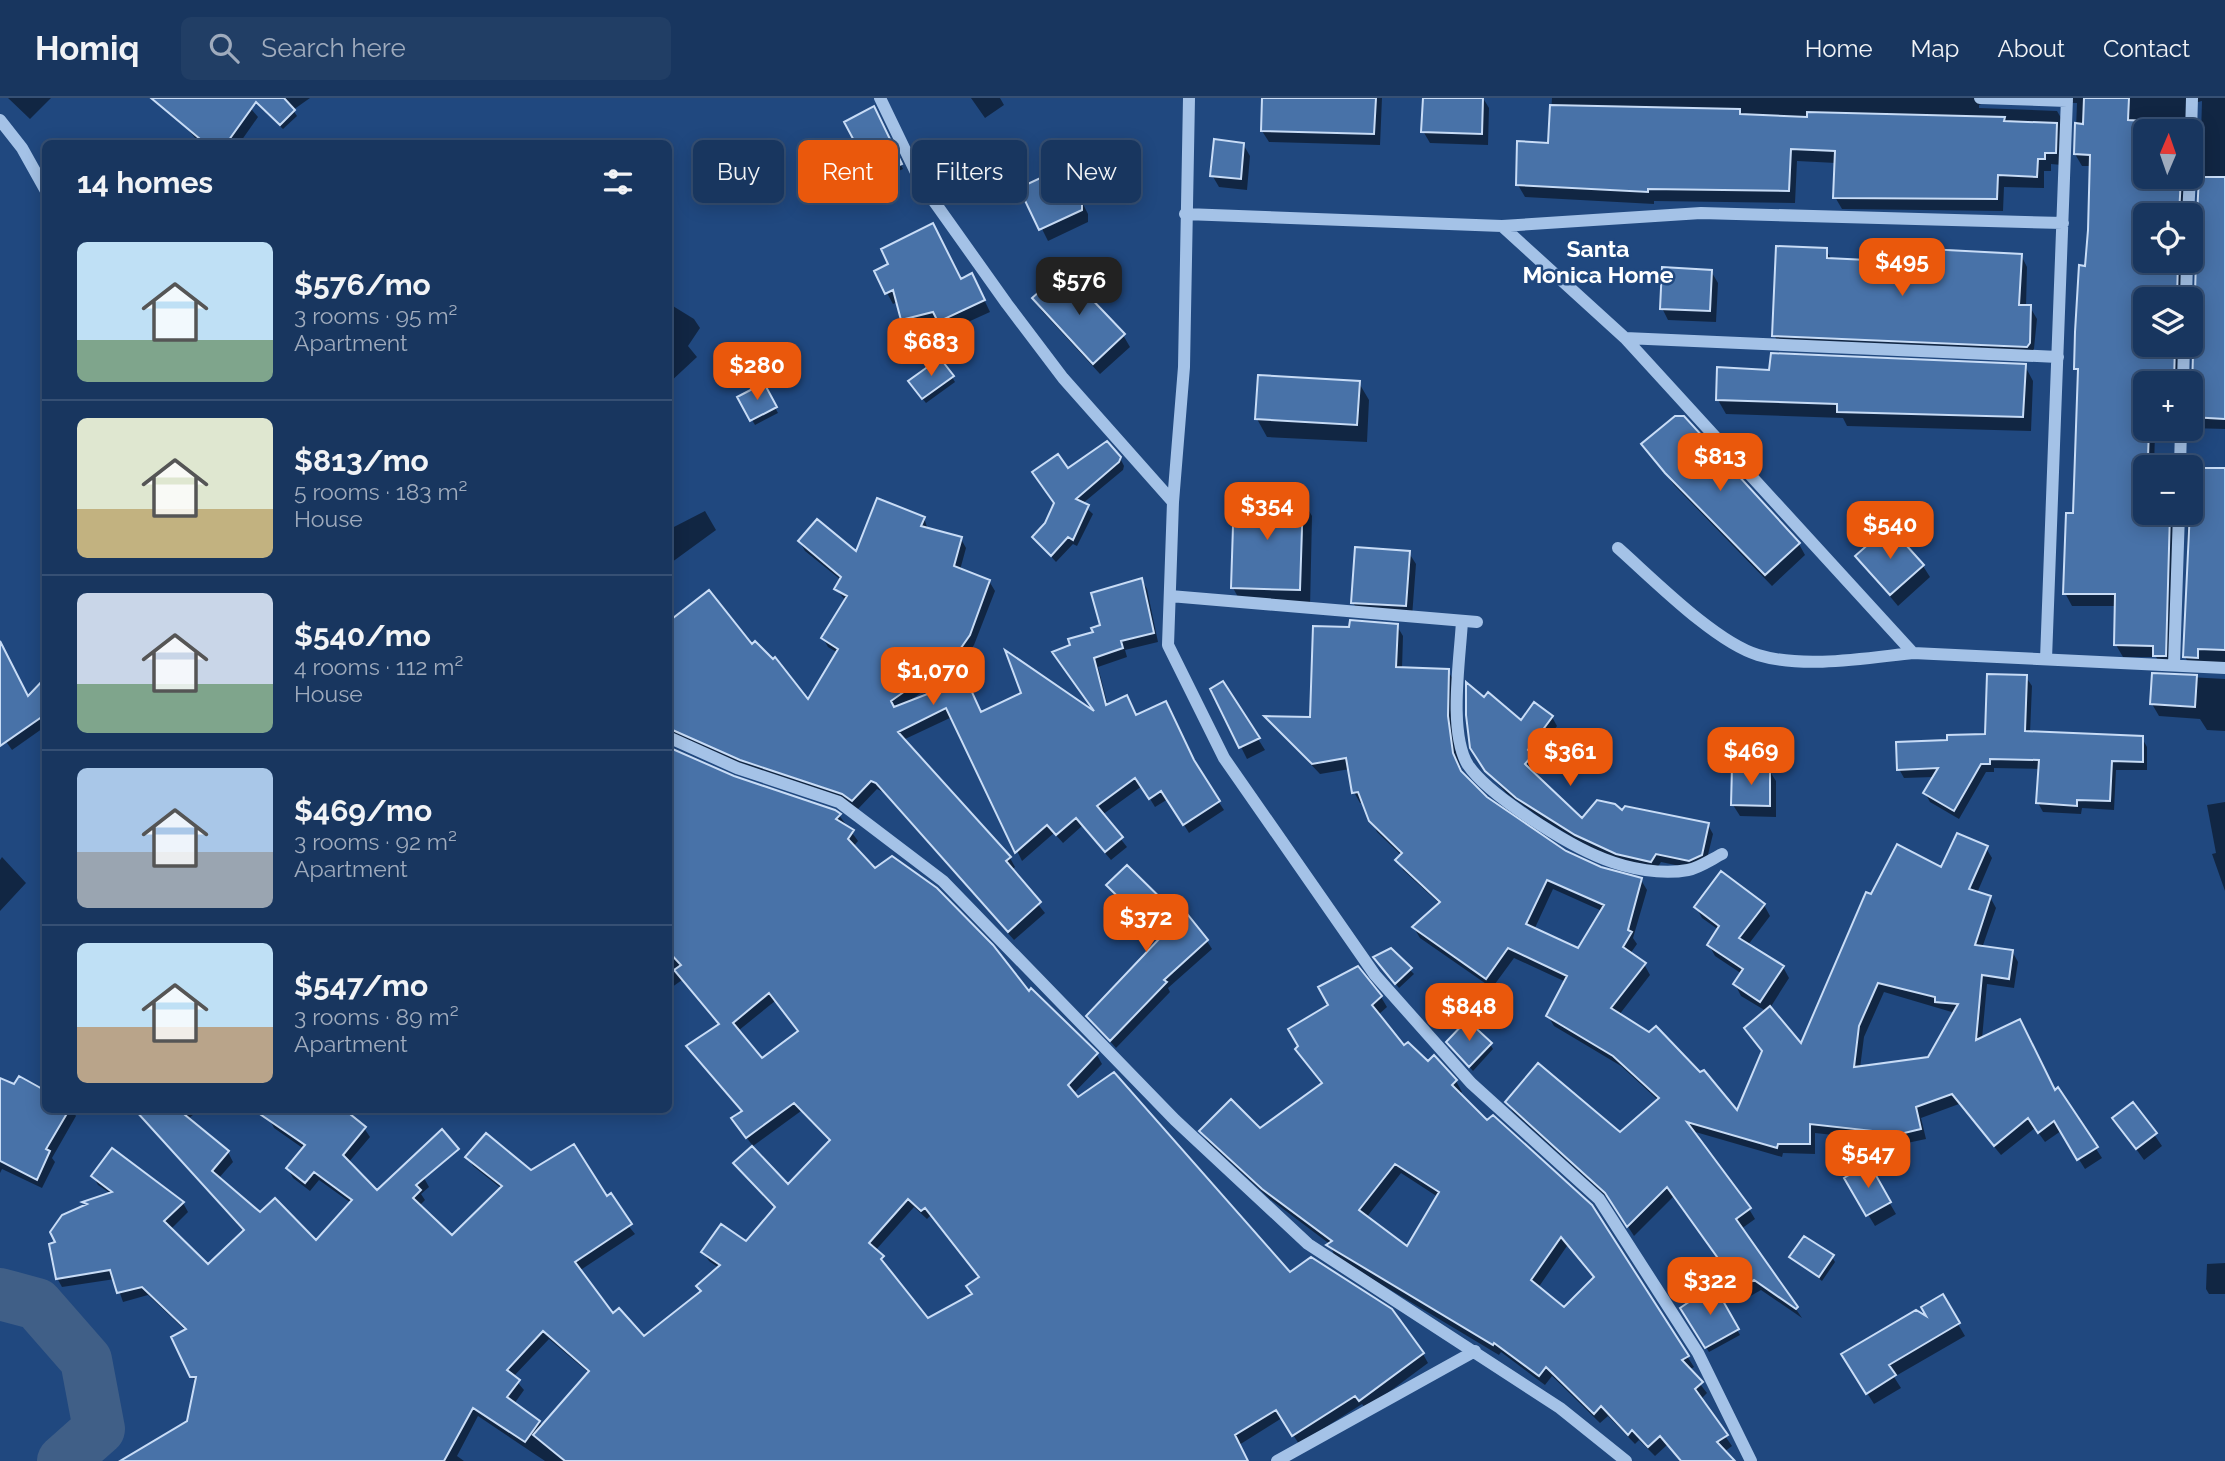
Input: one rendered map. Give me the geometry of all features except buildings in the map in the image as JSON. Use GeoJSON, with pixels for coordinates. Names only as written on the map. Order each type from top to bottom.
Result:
{"type":"FeatureCollection","features":[{"type":"Feature","properties":{"kind":"street"},"geometry":{"type":"LineString","coordinates":[[880,98],[921,183],[1007,304],[1063,378],[1173,502]]}},
{"type":"Feature","properties":{"kind":"street"},"geometry":{"type":"LineString","coordinates":[[1189,98],[1184,367],[1173,502],[1168,645],[1224,758],[1375,975],[1471,1083],[1599,1199],[1698,1353],[1751,1461]]}},
{"type":"Feature","properties":{"kind":"street"},"geometry":{"type":"LineString","coordinates":[[1980,98],[2067,99],[2046,659]]}},
{"type":"Feature","properties":{"kind":"street"},"geometry":{"type":"LineString","coordinates":[[2191,119],[2192,98]]}},
{"type":"Feature","properties":{"kind":"street"},"geometry":{"type":"LineString","coordinates":[[0,120],[22,148],[42,184]]}},
{"type":"Feature","properties":{"kind":"street"},"geometry":{"type":"LineString","coordinates":[[1185,214],[1503,226],[1701,213],[2063,223]]}},
{"type":"Feature","properties":{"kind":"street"},"geometry":{"type":"LineString","coordinates":[[1503,226],[1625,338],[1913,653]]}},
{"type":"Feature","properties":{"kind":"street"},"geometry":{"type":"LineString","coordinates":[[1625,338],[2058,357]]}},
{"type":"Feature","properties":{"kind":"street"},"geometry":{"type":"LineString","coordinates":[[2174,665],[2179,525]]}},
{"type":"Feature","properties":{"kind":"street"},"geometry":{"type":"LineString","coordinates":[[1618,548],[1706,625],[1758,655],[1823,662],[1913,653],[2225,668]]}},
{"type":"Feature","properties":{"kind":"street"},"geometry":{"type":"LineString","coordinates":[[1170,596],[1477,622]]}},
{"type":"Feature","properties":{"kind":"street"},"geometry":{"type":"LineString","coordinates":[[1462,621],[1457,727],[1468,764],[1497,794],[1563,838],[1604,859],[1644,870],[1689,870],[1722,854]]}},
{"type":"Feature","properties":{"kind":"street"},"geometry":{"type":"LineString","coordinates":[[672,739],[737,768],[839,802],[943,881],[1175,1120],[1308,1244],[1475,1350],[1560,1408],[1626,1461]]}},
{"type":"Feature","properties":{"kind":"street"},"geometry":{"type":"LineString","coordinates":[[1277,1461],[1475,1350]]}},
{"type":"Feature","properties":{"kind":"waterway"},"geometry":{"type":"LineString","coordinates":[[0,1294],[37,1304],[86,1360],[99,1429],[63,1461]]}},
{"type":"Feature","properties":{"kind":"district","name":"Santa Monica Home"},"geometry":{"type":"Point","coordinates":[1598,262]}}]}
